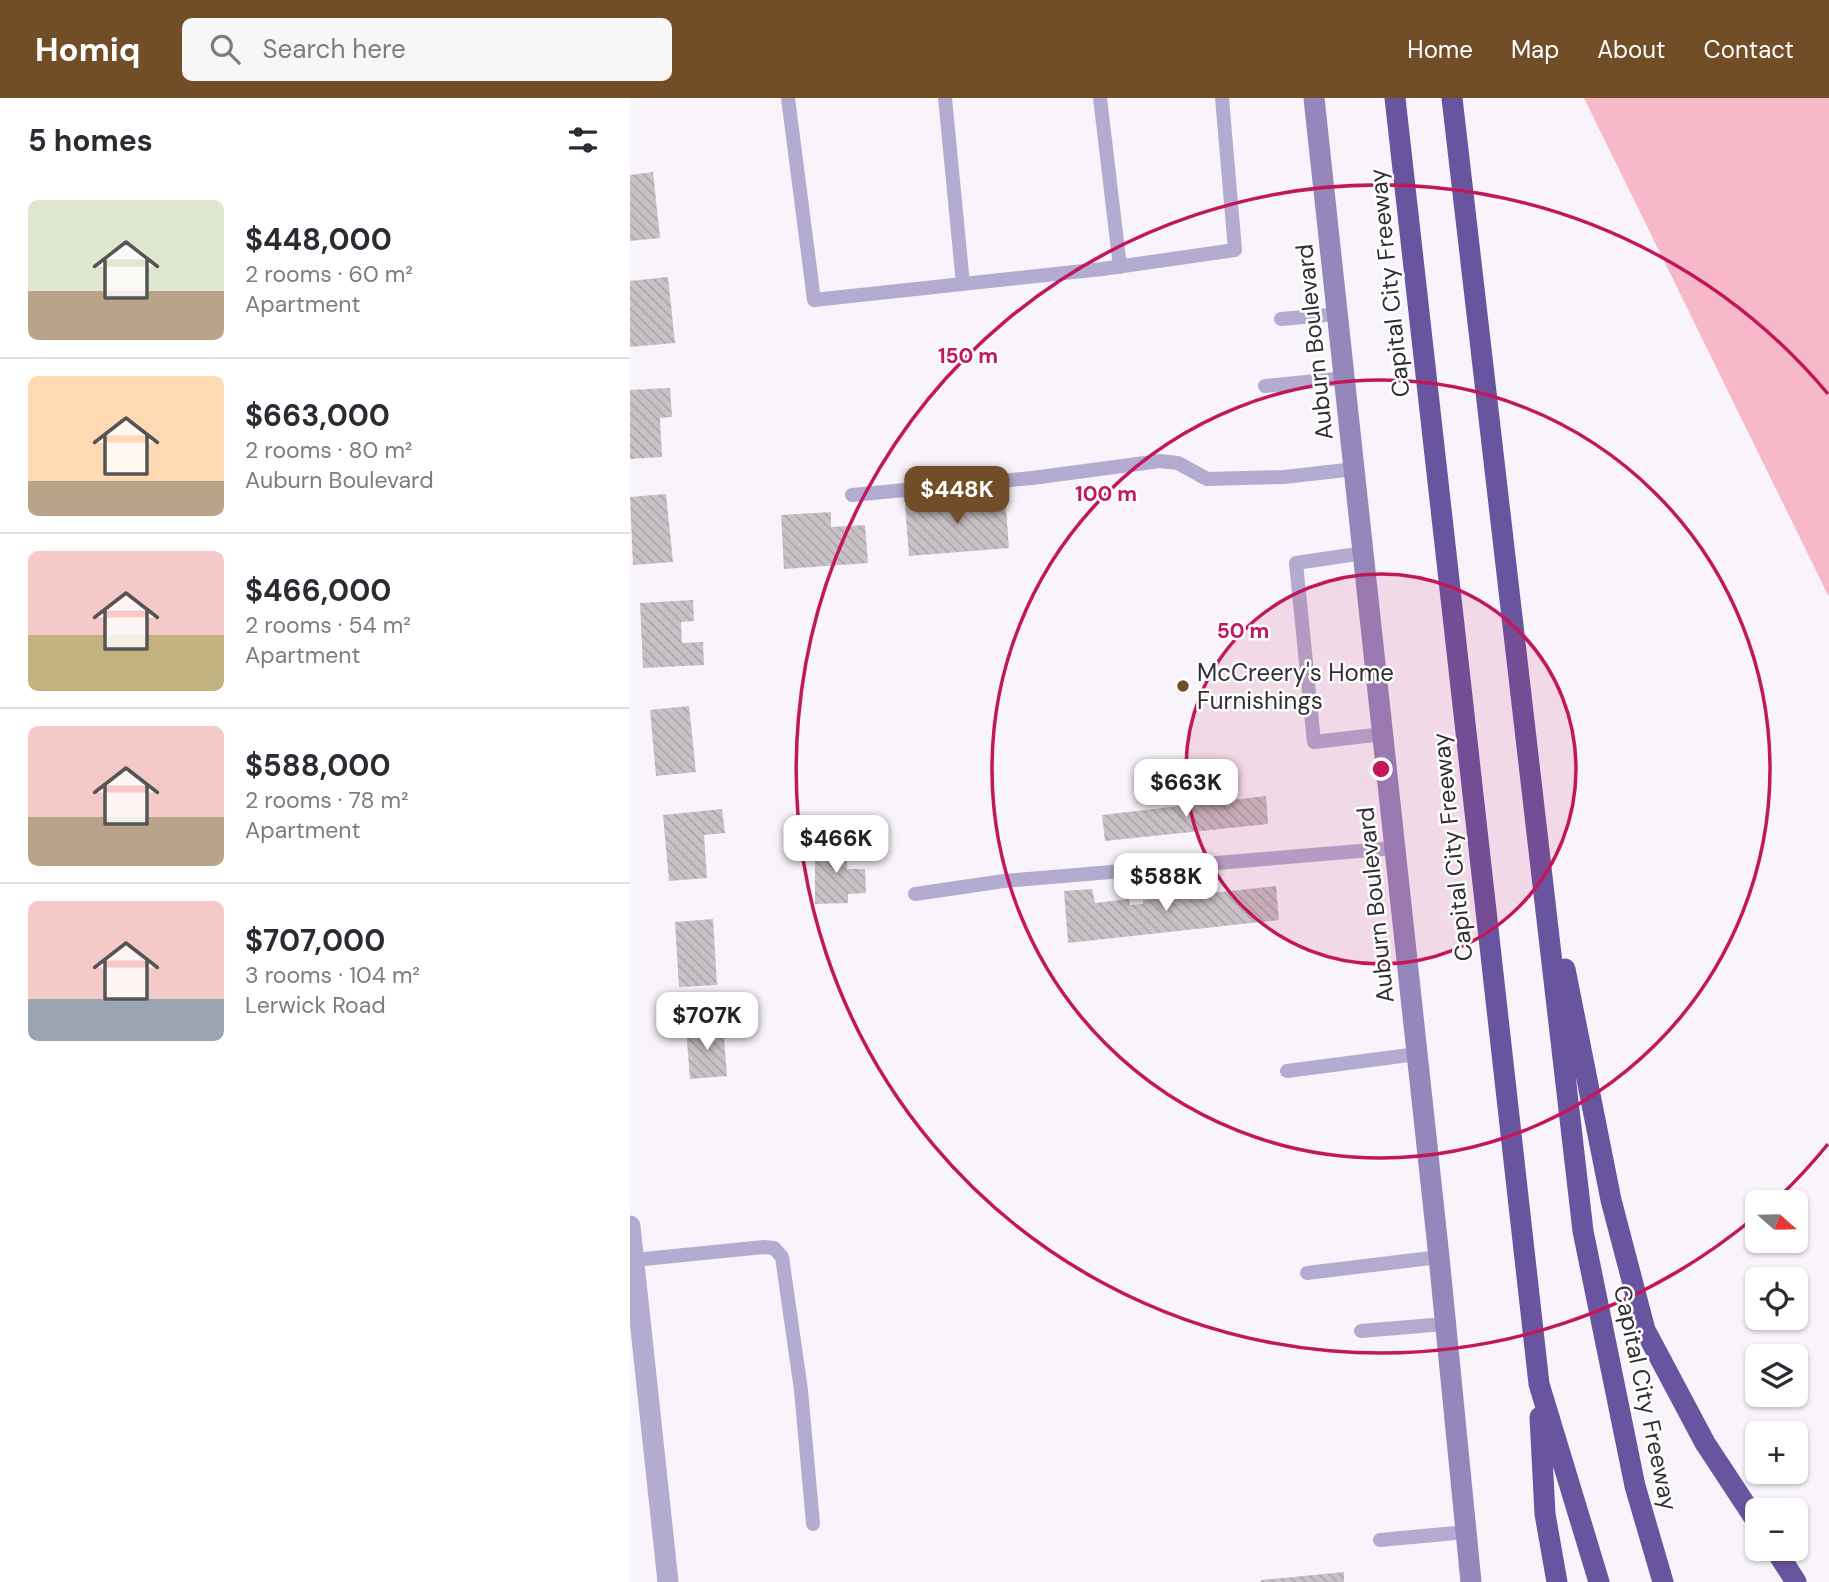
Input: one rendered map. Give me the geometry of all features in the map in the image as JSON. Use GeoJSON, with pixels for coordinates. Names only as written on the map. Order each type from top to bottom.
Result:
{"type":"FeatureCollection","features":[{"type":"Feature","properties":{"kind":"highway","name":"Capital City Freeway"},"geometry":{"type":"LineString","coordinates":[[1395,98],[1539,1384],[1599,1582]]}},
{"type":"Feature","properties":{"kind":"highway","name":"Capital City Freeway"},"geometry":{"type":"LineString","coordinates":[[1452,98],[1583,1231],[1635,1486],[1663,1582]]}},
{"type":"Feature","properties":{"kind":"highway"},"geometry":{"type":"LineString","coordinates":[[1534,813],[1611,1200],[1645,1330],[1705,1443],[1745,1504]]}},
{"type":"Feature","properties":{"kind":"highway"},"geometry":{"type":"LineString","coordinates":[[1539,1384],[1545,1514],[1557,1582]]}},
{"type":"Feature","properties":{"kind":"highway"},"geometry":{"type":"LineString","coordinates":[[1782,1561],[1796,1582]]}},
{"type":"Feature","properties":{"kind":"main road","name":"Auburn Boulevard"},"geometry":{"type":"LineString","coordinates":[[1314,98],[1418,1054],[1471,1582]]}},
{"type":"Feature","properties":{"kind":"street"},"geometry":{"type":"LineString","coordinates":[[630,1226],[668,1582]]}},
{"type":"Feature","properties":{"kind":"lane"},"geometry":{"type":"LineString","coordinates":[[788,98],[814,300],[1120,267],[1235,250],[1222,98]]}},
{"type":"Feature","properties":{"kind":"lane"},"geometry":{"type":"LineString","coordinates":[[945,98],[963,284]]}},
{"type":"Feature","properties":{"kind":"lane"},"geometry":{"type":"LineString","coordinates":[[1100,98],[1120,267]]}},
{"type":"Feature","properties":{"kind":"lane"},"geometry":{"type":"LineString","coordinates":[[1281,319],[1338,314]]}},
{"type":"Feature","properties":{"kind":"lane"},"geometry":{"type":"LineString","coordinates":[[1265,386],[1345,378]]}},
{"type":"Feature","properties":{"kind":"lane"},"geometry":{"type":"LineString","coordinates":[[852,495],[1032,478],[1160,461],[1178,463],[1207,479],[1284,477],[1354,469]]}},
{"type":"Feature","properties":{"kind":"lane"},"geometry":{"type":"LineString","coordinates":[[1364,553],[1296,563],[1312,728],[1314,742],[1383,734]]}},
{"type":"Feature","properties":{"kind":"lane"},"geometry":{"type":"LineString","coordinates":[[915,894],[1004,881],[1395,848]]}},
{"type":"Feature","properties":{"kind":"lane"},"geometry":{"type":"LineString","coordinates":[[1287,1071],[1418,1054]]}},
{"type":"Feature","properties":{"kind":"lane"},"geometry":{"type":"LineString","coordinates":[[634,1260],[764,1247],[774,1248],[782,1257],[801,1390],[813,1524]]}},
{"type":"Feature","properties":{"kind":"lane"},"geometry":{"type":"LineString","coordinates":[[1307,1273],[1439,1257]]}},
{"type":"Feature","properties":{"kind":"lane"},"geometry":{"type":"LineString","coordinates":[[1361,1331],[1445,1324]]}},
{"type":"Feature","properties":{"kind":"lane"},"geometry":{"type":"LineString","coordinates":[[1380,1540],[1466,1532]]}},
{"type":"Feature","properties":{"kind":"shaded area"},"geometry":{"type":"Polygon","coordinates":[[[1584,98],[1829,98],[1829,597],[1584,98]]]}},
{"type":"Feature","properties":{"kind":"building"},"geometry":{"type":"Polygon","coordinates":[[[653,172],[660,238],[630,241],[630,175],[653,172]]]}},
{"type":"Feature","properties":{"kind":"building"},"geometry":{"type":"Polygon","coordinates":[[[668,277],[675,343],[630,347],[630,281],[668,277]]]}},
{"type":"Feature","properties":{"kind":"building"},"geometry":{"type":"Polygon","coordinates":[[[670,388],[672,417],[660,418],[662,457],[630,459],[630,390],[670,388]]]}},
{"type":"Feature","properties":{"kind":"building"},"geometry":{"type":"Polygon","coordinates":[[[666,494],[673,562],[633,565],[630,497],[666,494]]]}},
{"type":"Feature","properties":{"kind":"building"},"geometry":{"type":"Polygon","coordinates":[[[1005,496],[1009,548],[909,556],[905,504],[1005,496]]]}},
{"type":"Feature","properties":{"kind":"building"},"geometry":{"type":"Polygon","coordinates":[[[831,512],[831,527],[865,525],[868,563],[784,569],[781,515],[831,512]]]}},
{"type":"Feature","properties":{"kind":"building"},"geometry":{"type":"Polygon","coordinates":[[[693,600],[694,621],[681,622],[682,643],[703,642],[704,665],[643,668],[640,603],[693,600]]]}},
{"type":"Feature","properties":{"kind":"building"},"geometry":{"type":"Polygon","coordinates":[[[689,706],[696,772],[656,776],[650,710],[689,706]]]}},
{"type":"Feature","properties":{"kind":"building"},"geometry":{"type":"Polygon","coordinates":[[[1266,796],[1268,824],[1105,841],[1102,815],[1266,796]]]}},
{"type":"Feature","properties":{"kind":"building"},"geometry":{"type":"Polygon","coordinates":[[[722,809],[725,833],[704,835],[707,878],[669,881],[663,815],[722,809]]]}},
{"type":"Feature","properties":{"kind":"building"},"geometry":{"type":"Polygon","coordinates":[[[847,842],[847,869],[865,869],[866,893],[848,894],[848,903],[815,904],[815,843],[847,842]]]}},
{"type":"Feature","properties":{"kind":"building"},"geometry":{"type":"Polygon","coordinates":[[[1276,886],[1279,920],[1068,943],[1064,891],[1092,889],[1095,903],[1129,899],[1130,905],[1143,904],[1143,900],[1276,886]]]}},
{"type":"Feature","properties":{"kind":"building"},"geometry":{"type":"Polygon","coordinates":[[[713,919],[717,985],[679,987],[675,922],[713,919]]]}},
{"type":"Feature","properties":{"kind":"building"},"geometry":{"type":"Polygon","coordinates":[[[723,1025],[727,1076],[690,1079],[686,1028],[723,1025]]]}},
{"type":"Feature","properties":{"kind":"building"},"geometry":{"type":"Polygon","coordinates":[[[1344,1572],[1344,1582],[1261,1582],[1261,1580],[1344,1572]]]}},
{"type":"Feature","properties":{"kind":"place","name":"McCreery's Home Furnishings"},"geometry":{"type":"Point","coordinates":[1183,686]}}]}
